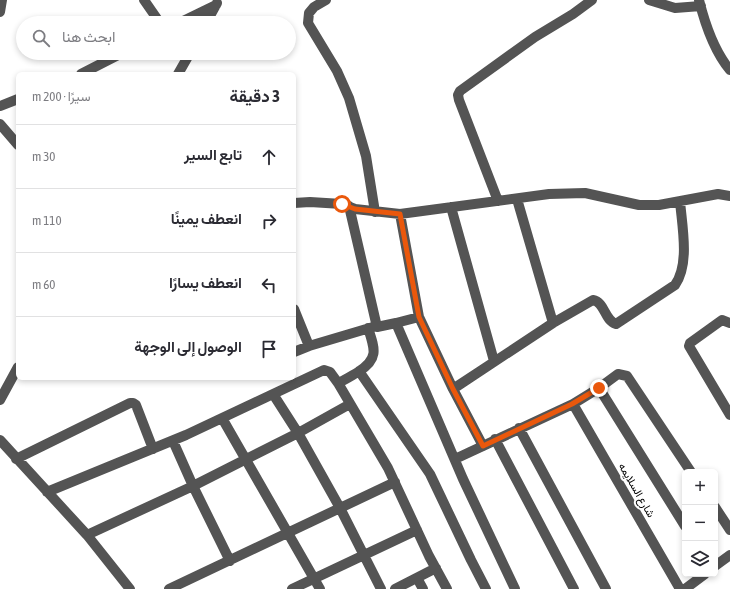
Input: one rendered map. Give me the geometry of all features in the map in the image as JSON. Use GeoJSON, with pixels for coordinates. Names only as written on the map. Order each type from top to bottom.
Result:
{"type":"FeatureCollection","features":[{"type":"Feature","properties":{"kind":"street"},"geometry":{"type":"LineString","coordinates":[[0,12],[2,0]]}},
{"type":"Feature","properties":{"kind":"street"},"geometry":{"type":"LineString","coordinates":[[144,0],[155,16]]}},
{"type":"Feature","properties":{"kind":"street"},"geometry":{"type":"LineString","coordinates":[[326,0],[312,3],[308,13],[308,23],[337,71],[349,98],[366,156],[375,212]]}},
{"type":"Feature","properties":{"kind":"street"},"geometry":{"type":"LineString","coordinates":[[498,201],[459,100],[458,93],[460,90],[529,42],[592,0]]}},
{"type":"Feature","properties":{"kind":"street"},"geometry":{"type":"LineString","coordinates":[[650,0],[675,8],[700,3],[703,17],[719,53],[730,70]]}},
{"type":"Feature","properties":{"kind":"street"},"geometry":{"type":"LineString","coordinates":[[192,16],[217,2]]}},
{"type":"Feature","properties":{"kind":"street"},"geometry":{"type":"LineString","coordinates":[[210,16],[217,2]]}},
{"type":"Feature","properties":{"kind":"street"},"geometry":{"type":"LineString","coordinates":[[85,72],[108,60]]}},
{"type":"Feature","properties":{"kind":"street"},"geometry":{"type":"LineString","coordinates":[[179,72],[185,60]]}},
{"type":"Feature","properties":{"kind":"street"},"geometry":{"type":"LineString","coordinates":[[0,106],[16,100]]}},
{"type":"Feature","properties":{"kind":"street"},"geometry":{"type":"LineString","coordinates":[[0,124],[16,143]]}},
{"type":"Feature","properties":{"kind":"street"},"geometry":{"type":"LineString","coordinates":[[296,203],[310,202],[342,204],[355,209],[400,214],[549,194],[585,193],[639,205],[659,205],[718,194],[730,196]]}},
{"type":"Feature","properties":{"kind":"street"},"geometry":{"type":"LineString","coordinates":[[517,199],[553,323]]}},
{"type":"Feature","properties":{"kind":"street"},"geometry":{"type":"LineString","coordinates":[[453,389],[553,323],[593,300],[599,302],[610,321],[616,324],[675,285],[683,268],[684,250],[680,201]]}},
{"type":"Feature","properties":{"kind":"street"},"geometry":{"type":"LineString","coordinates":[[338,383],[368,365],[373,358],[374,351],[372,328],[348,206]]}},
{"type":"Feature","properties":{"kind":"street"},"geometry":{"type":"LineString","coordinates":[[451,207],[494,361]]}},
{"type":"Feature","properties":{"kind":"street"},"geometry":{"type":"LineString","coordinates":[[400,214],[419,317],[453,389],[483,446]]}},
{"type":"Feature","properties":{"kind":"street"},"geometry":{"type":"LineString","coordinates":[[296,314],[309,346]]}},
{"type":"Feature","properties":{"kind":"street"},"geometry":{"type":"LineString","coordinates":[[296,351],[372,328],[419,317]]}},
{"type":"Feature","properties":{"kind":"street"},"geometry":{"type":"LineString","coordinates":[[730,323],[722,320],[690,343],[689,346],[730,415]]}},
{"type":"Feature","properties":{"kind":"street"},"geometry":{"type":"LineString","coordinates":[[396,323],[455,459],[516,589]]}},
{"type":"Feature","properties":{"kind":"street"},"geometry":{"type":"LineString","coordinates":[[47,492],[173,441],[324,370],[330,372],[338,383],[370,434],[447,589]]}},
{"type":"Feature","properties":{"kind":"street"},"geometry":{"type":"LineString","coordinates":[[0,400],[16,371]]}},
{"type":"Feature","properties":{"kind":"street"},"geometry":{"type":"LineString","coordinates":[[359,371],[430,474],[470,560],[486,589]]}},
{"type":"Feature","properties":{"kind":"street"},"geometry":{"type":"LineString","coordinates":[[455,459],[572,404],[599,388],[618,374],[627,376],[690,469]]}},
{"type":"Feature","properties":{"kind":"street"},"geometry":{"type":"LineString","coordinates":[[599,388],[682,521]]}},
{"type":"Feature","properties":{"kind":"street"},"geometry":{"type":"LineString","coordinates":[[273,394],[298,433],[340,508],[381,589]]}},
{"type":"Feature","properties":{"kind":"street"},"geometry":{"type":"LineString","coordinates":[[16,459],[130,403],[133,403],[136,406],[153,449]]}},
{"type":"Feature","properties":{"kind":"street"},"geometry":{"type":"LineString","coordinates":[[87,535],[192,486],[245,458],[298,433],[350,404]]}},
{"type":"Feature","properties":{"kind":"street","name":"شارع السلايمه"},"geometry":{"type":"LineString","coordinates":[[572,404],[680,589]]}},
{"type":"Feature","properties":{"kind":"street"},"geometry":{"type":"LineString","coordinates":[[222,418],[289,532],[320,589]]}},
{"type":"Feature","properties":{"kind":"street"},"geometry":{"type":"LineString","coordinates":[[519,428],[606,589]]}},
{"type":"Feature","properties":{"kind":"street"},"geometry":{"type":"LineString","coordinates":[[0,440],[87,535],[130,589]]}},
{"type":"Feature","properties":{"kind":"street"},"geometry":{"type":"LineString","coordinates":[[495,440],[574,589]]}},
{"type":"Feature","properties":{"kind":"street"},"geometry":{"type":"LineString","coordinates":[[173,441],[192,486],[230,561]]}},
{"type":"Feature","properties":{"kind":"street"},"geometry":{"type":"LineString","coordinates":[[169,589],[395,482]]}},
{"type":"Feature","properties":{"kind":"street"},"geometry":{"type":"LineString","coordinates":[[718,512],[730,530]]}},
{"type":"Feature","properties":{"kind":"street"},"geometry":{"type":"LineString","coordinates":[[292,589],[417,530]]}},
{"type":"Feature","properties":{"kind":"street"},"geometry":{"type":"LineString","coordinates":[[718,564],[730,555]]}},
{"type":"Feature","properties":{"kind":"street"},"geometry":{"type":"LineString","coordinates":[[395,589],[436,568]]}},
{"type":"Feature","properties":{"kind":"street"},"geometry":{"type":"LineString","coordinates":[[685,589],[701,577]]}},
{"type":"Feature","properties":{"kind":"street"},"geometry":{"type":"LineString","coordinates":[[417,578],[423,589]]}},
{"type":"Feature","properties":{"kind":"route"},"geometry":{"type":"LineString","coordinates":[[342,204],[355,209],[400,214],[419,317],[453,389],[483,446],[572,404],[599,388]]}}]}
